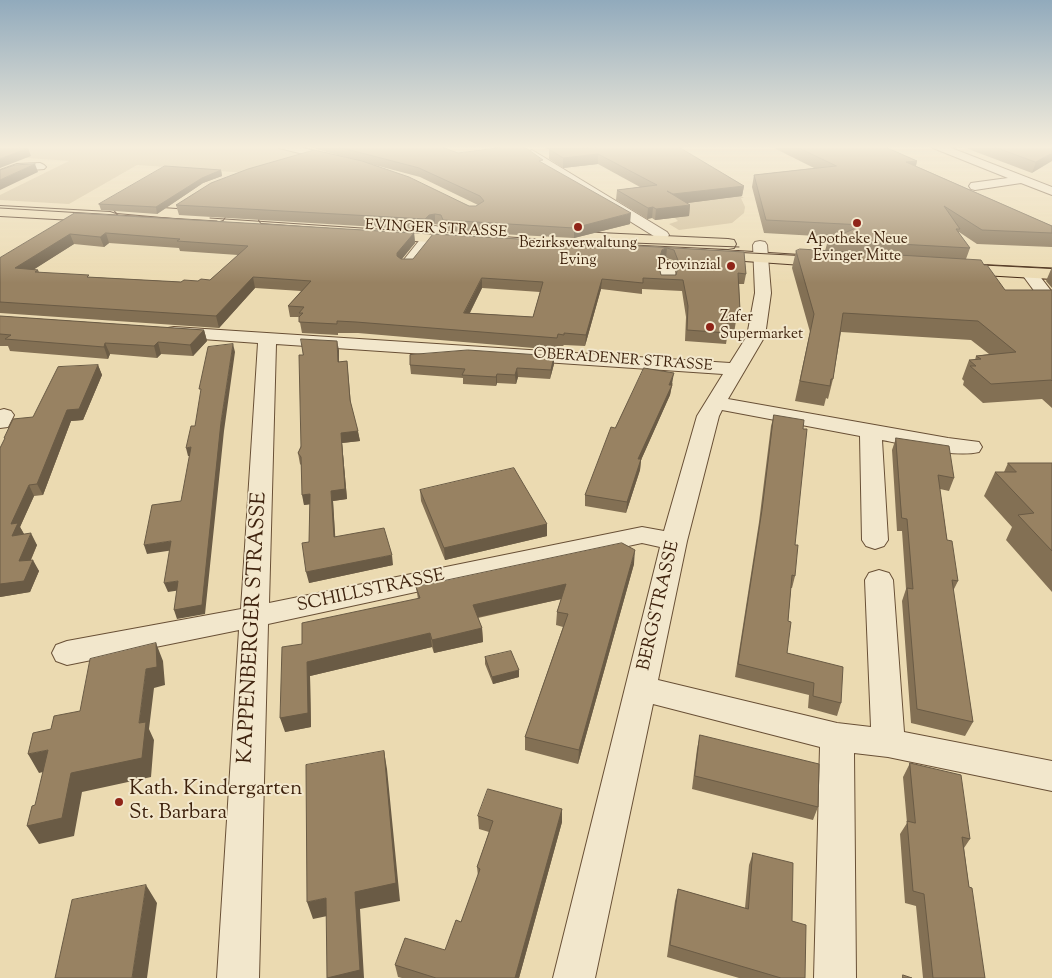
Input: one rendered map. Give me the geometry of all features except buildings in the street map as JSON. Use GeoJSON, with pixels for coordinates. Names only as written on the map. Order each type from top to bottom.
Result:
{"type":"FeatureCollection","features":[{"type":"Feature","properties":{"kind":"main road"},"geometry":{"type":"LineString","coordinates":[[0,202],[163,217]]}},
{"type":"Feature","properties":{"kind":"main road"},"geometry":{"type":"LineString","coordinates":[[0,211],[230,221]]}},
{"type":"Feature","properties":{"kind":"main road","name":"EVINGER STRASSE"},"geometry":{"type":"LineString","coordinates":[[249,222],[760,252],[851,263]]}},
{"type":"Feature","properties":{"kind":"main road","name":"EVINGER STRASSE"},"geometry":{"type":"LineString","coordinates":[[433,234],[668,258],[837,248]]}},
{"type":"Feature","properties":{"kind":"main road"},"geometry":{"type":"LineString","coordinates":[[952,252],[979,254]]}},
{"type":"Feature","properties":{"kind":"main road"},"geometry":{"type":"LineString","coordinates":[[938,268],[1052,274]]}},
{"type":"Feature","properties":{"kind":"street"},"geometry":{"type":"LineString","coordinates":[[592,192],[662,234]]}},
{"type":"Feature","properties":{"kind":"street"},"geometry":{"type":"LineString","coordinates":[[163,217],[182,204]]}},
{"type":"Feature","properties":{"kind":"street"},"geometry":{"type":"LineString","coordinates":[[407,265],[433,234]]}},
{"type":"Feature","properties":{"kind":"street","name":"BERGSTRASSE"},"geometry":{"type":"LineString","coordinates":[[574,978],[642,689],[674,541],[708,416],[756,336],[764,293],[760,252]]}},
{"type":"Feature","properties":{"kind":"street"},"geometry":{"type":"LineString","coordinates":[[667,282],[668,258]]}},
{"type":"Feature","properties":{"kind":"street"},"geometry":{"type":"LineString","coordinates":[[1029,273],[1052,304]]}},
{"type":"Feature","properties":{"kind":"street","name":"OBERADENER STRASSE"},"geometry":{"type":"LineString","coordinates":[[160,331],[736,369]]}},
{"type":"Feature","properties":{"kind":"street","name":"KAPPENBERGER STRASSE"},"geometry":{"type":"LineString","coordinates":[[238,978],[267,338]]}},
{"type":"Feature","properties":{"kind":"street"},"geometry":{"type":"LineString","coordinates":[[716,403],[948,445],[970,447]]}},
{"type":"Feature","properties":{"kind":"street"},"geometry":{"type":"LineString","coordinates":[[871,431],[875,540]]}},
{"type":"Feature","properties":{"kind":"street","name":"SCHILLSTRASSE"},"geometry":{"type":"LineString","coordinates":[[68,654],[254,618],[642,535],[674,541]]}},
{"type":"Feature","properties":{"kind":"street"},"geometry":{"type":"LineString","coordinates":[[879,580],[888,743]]}},
{"type":"Feature","properties":{"kind":"street"},"geometry":{"type":"LineString","coordinates":[[642,689],[837,737],[888,743],[1052,776]]}},
{"type":"Feature","properties":{"kind":"street"},"geometry":{"type":"LineString","coordinates":[[835,978],[837,737]]}},
{"type":"Feature","properties":{"kind":"shaded area"},"geometry":{"type":"Polygon","coordinates":[[[7,192],[91,192],[69,204],[0,200],[0,195],[7,192]]]}},
{"type":"Feature","properties":{"kind":"shaded area"},"geometry":{"type":"Polygon","coordinates":[[[722,192],[734,192],[744,198],[741,198],[745,207],[744,213],[732,223],[679,230],[669,224],[678,221],[675,218],[687,216],[672,203],[728,198],[722,192]]]}},
{"type":"Feature","properties":{"kind":"tram line"},"geometry":{"type":"LineString","coordinates":[[0,208],[217,221]]}},
{"type":"Feature","properties":{"kind":"tram line"},"geometry":{"type":"LineString","coordinates":[[210,218],[407,231]]}},
{"type":"Feature","properties":{"kind":"tram line"},"geometry":{"type":"LineString","coordinates":[[399,232],[447,235]]}},
{"type":"Feature","properties":{"kind":"tram line"},"geometry":{"type":"LineString","coordinates":[[439,232],[553,240],[739,247]]}},
{"type":"Feature","properties":{"kind":"tram line"},"geometry":{"type":"LineString","coordinates":[[731,252],[809,256]]}},
{"type":"Feature","properties":{"kind":"tram line"},"geometry":{"type":"LineString","coordinates":[[973,264],[1052,268]]}},
{"type":"Feature","properties":{"kind":"place","name":"Apotheke Neue Evinger Mitte"},"geometry":{"type":"Point","coordinates":[857,223]}},
{"type":"Feature","properties":{"kind":"place","name":"Bezirksverwaltung Eving"},"geometry":{"type":"Point","coordinates":[578,227]}},
{"type":"Feature","properties":{"kind":"place","name":"Provinzial"},"geometry":{"type":"Point","coordinates":[731,266]}},
{"type":"Feature","properties":{"kind":"place","name":"Zafer Supermarket"},"geometry":{"type":"Point","coordinates":[710,327]}},
{"type":"Feature","properties":{"kind":"place","name":"Kath. Kindergarten St. Barbara"},"geometry":{"type":"Point","coordinates":[119,802]}}]}
